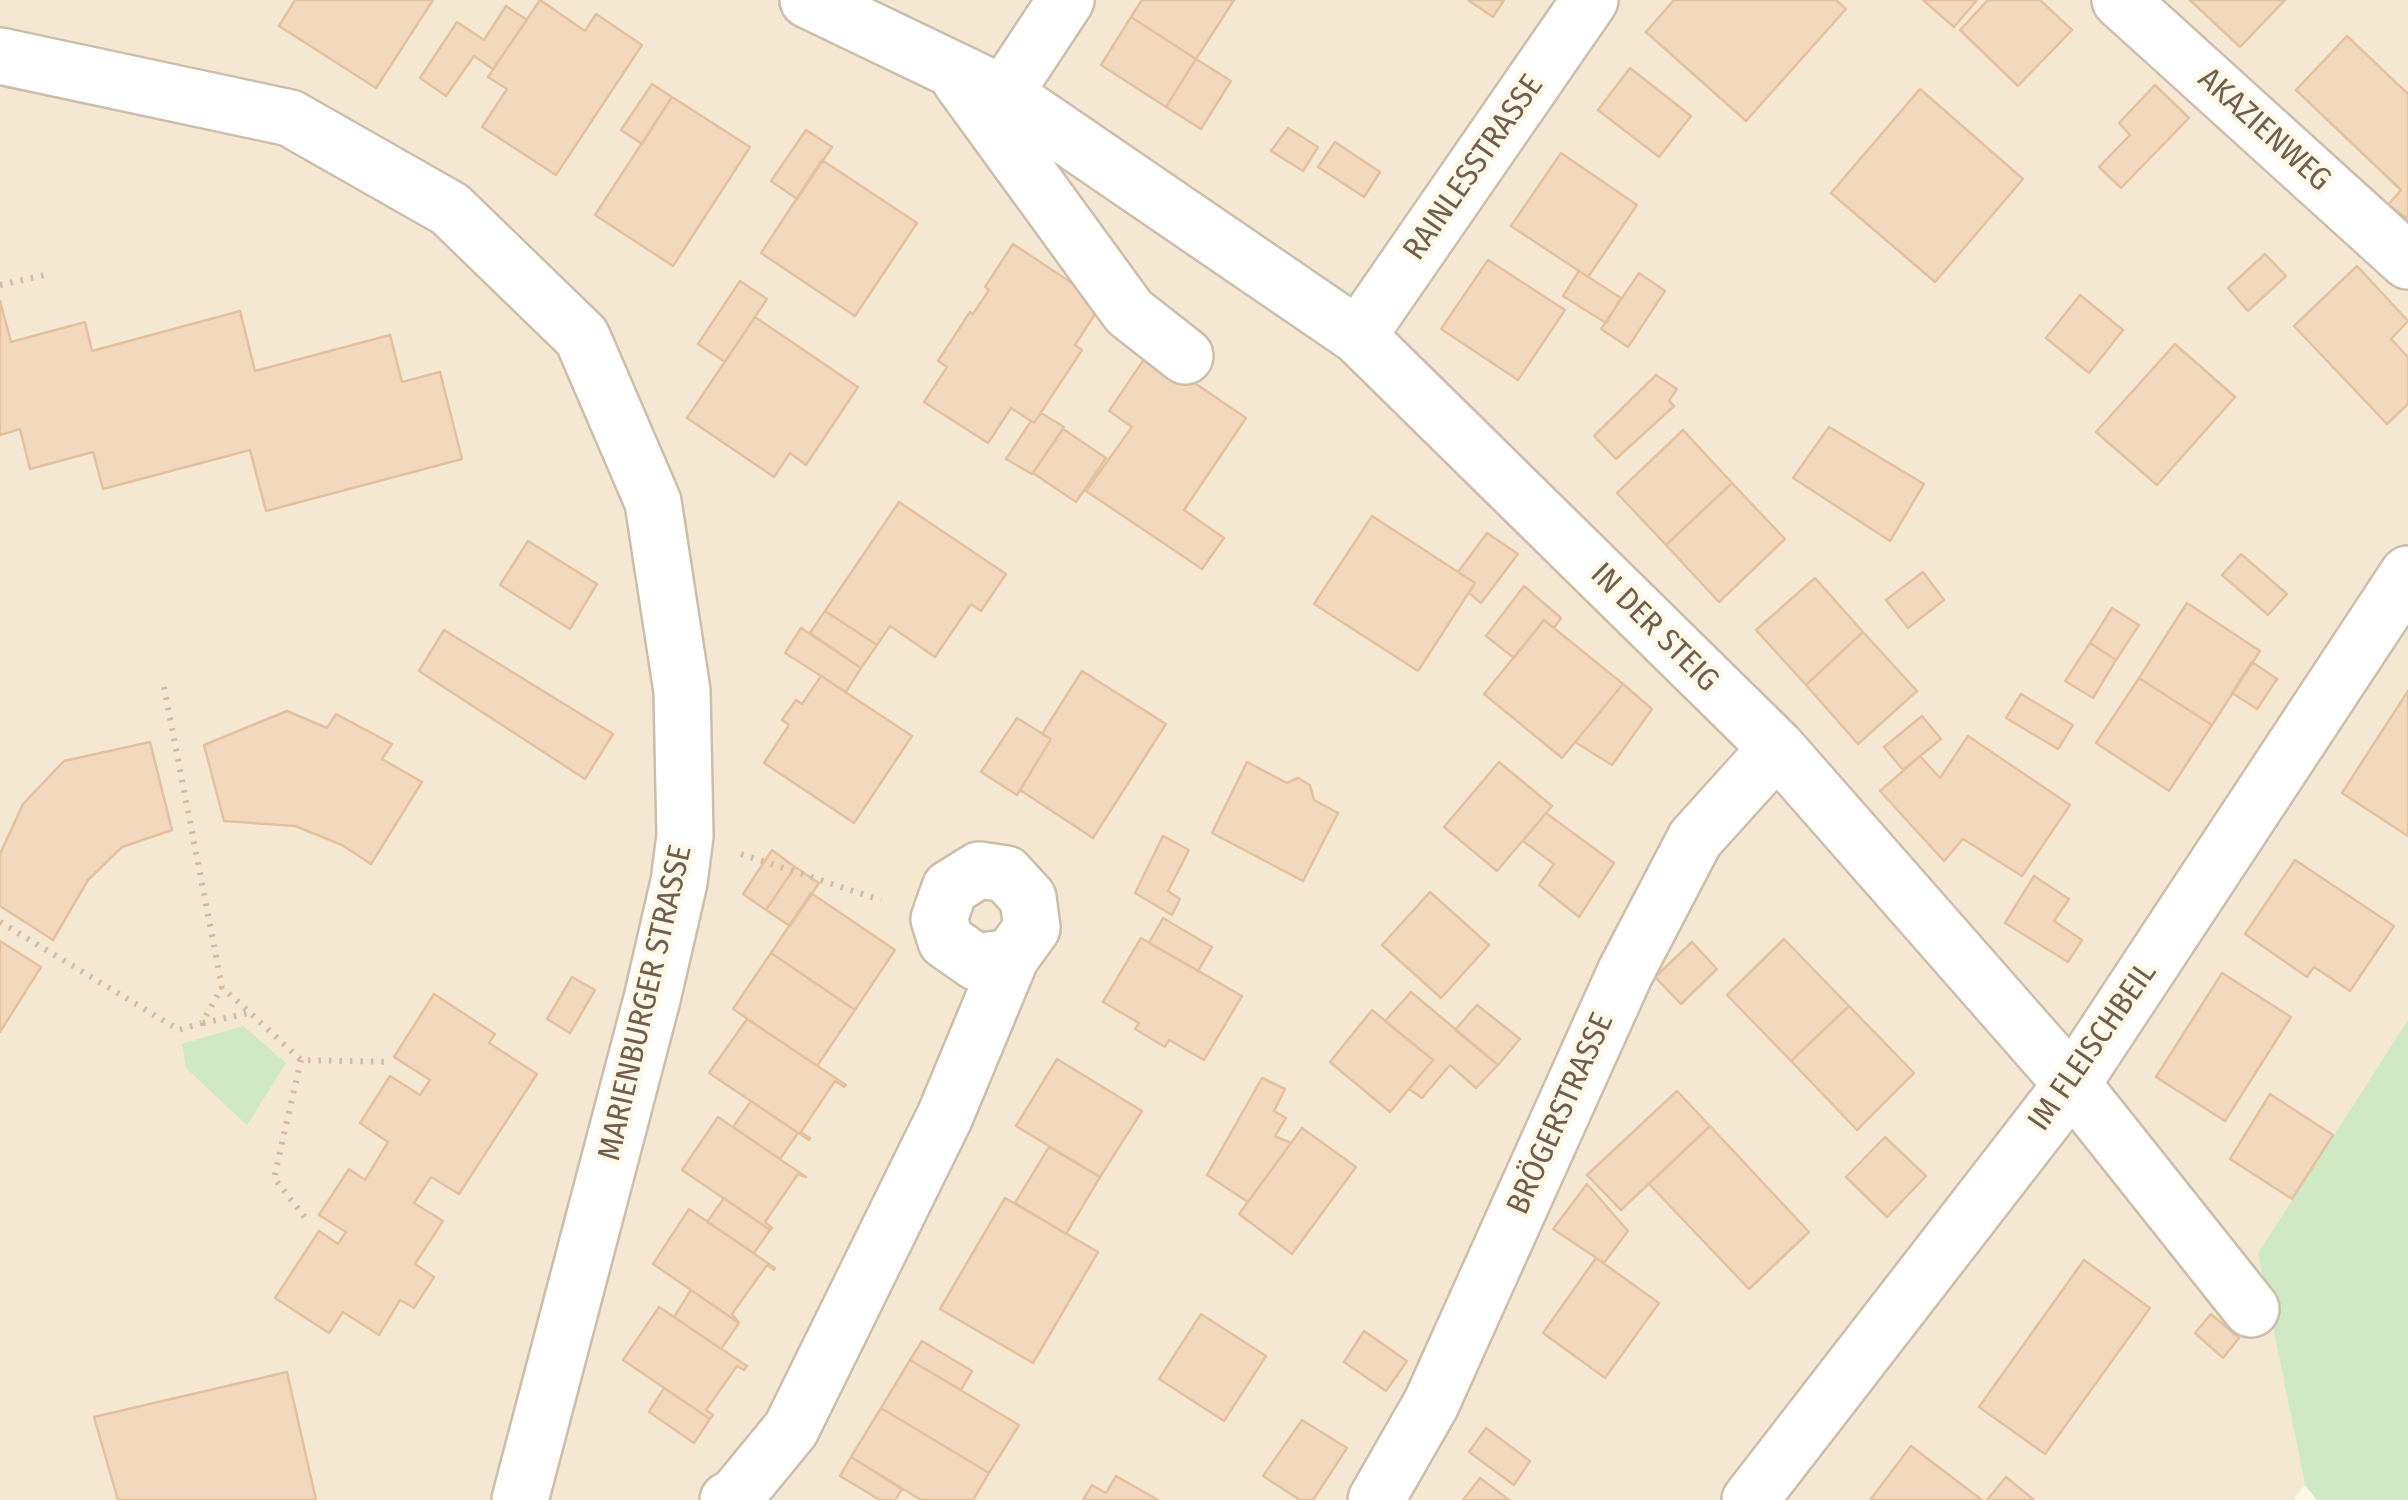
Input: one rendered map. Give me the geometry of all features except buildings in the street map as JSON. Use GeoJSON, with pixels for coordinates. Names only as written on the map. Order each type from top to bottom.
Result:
{"type":"FeatureCollection","features":[{"type":"Feature","properties":{"kind":"street","name":"IN DER STEIG"},"geometry":{"type":"LineString","coordinates":[[808,0],[1004,94],[1358,336],[1777,748],[2072,1084],[2250,1309]]}},
{"type":"Feature","properties":{"kind":"street"},"geometry":{"type":"LineString","coordinates":[[1004,94],[1066,0]]}},
{"type":"Feature","properties":{"kind":"street","name":"RAINLESSTRASSE"},"geometry":{"type":"LineString","coordinates":[[1358,336],[1590,0]]}},
{"type":"Feature","properties":{"kind":"street","name":"AKAZIENWEG"},"geometry":{"type":"LineString","coordinates":[[2120,0],[2408,261]]}},
{"type":"Feature","properties":{"kind":"street","name":"MARIENBURGER STRASSE"},"geometry":{"type":"LineString","coordinates":[[0,56],[290,118],[450,209],[582,337],[653,502],[682,691],[685,836],[679,882],[652,999],[520,1500]]}},
{"type":"Feature","properties":{"kind":"street","name":"IN DER STEIG"},"geometry":{"type":"LineString","coordinates":[[950,65],[1129,312],[1186,356]]}},
{"type":"Feature","properties":{"kind":"street","name":"IM FLEISCHBEIL"},"geometry":{"type":"LineString","coordinates":[[1750,1500],[2072,1084],[2408,574]]}},
{"type":"Feature","properties":{"kind":"street","name":"BRÖGERSTRASSE"},"geometry":{"type":"LineString","coordinates":[[1376,1500],[1431,1404],[1625,973],[1695,839],[1777,748]]}},
{"type":"Feature","properties":{"kind":"street"},"geometry":{"type":"LineString","coordinates":[[728,1500],[736,1496],[790,1429],[945,1116],[1011,957],[1032,928],[1028,898],[1006,874],[979,870],[950,888],[939,920],[946,942],[976,962],[1011,957]]}},
{"type":"Feature","properties":{"kind":"path"},"geometry":{"type":"LineString","coordinates":[[0,285],[50,274]]}},
{"type":"Feature","properties":{"kind":"path"},"geometry":{"type":"LineString","coordinates":[[164,687],[222,986],[301,1060],[390,1062]]}},
{"type":"Feature","properties":{"kind":"path"},"geometry":{"type":"LineString","coordinates":[[685,836],[939,920]]}},
{"type":"Feature","properties":{"kind":"path"},"geometry":{"type":"LineString","coordinates":[[0,922],[179,1030],[250,1012]]}},
{"type":"Feature","properties":{"kind":"path"},"geometry":{"type":"LineString","coordinates":[[202,1023],[222,986]]}},
{"type":"Feature","properties":{"kind":"path"},"geometry":{"type":"LineString","coordinates":[[301,1060],[274,1178],[307,1220]]}},
{"type":"Feature","properties":{"kind":"shaded area"},"geometry":{"type":"Polygon","coordinates":[[[0,0],[2408,0],[2408,1020],[2258,1253],[2305,1485],[2293,1500],[0,1500],[0,0]]]}},
{"type":"Feature","properties":{"kind":"green space"},"geometry":{"type":"Polygon","coordinates":[[[2408,1020],[2408,1500],[2317,1500],[2305,1485],[2258,1253],[2408,1020]]]}},
{"type":"Feature","properties":{"kind":"green space"},"geometry":{"type":"Polygon","coordinates":[[[243,1026],[286,1063],[247,1125],[186,1068],[182,1044],[243,1026]]]}}]}
